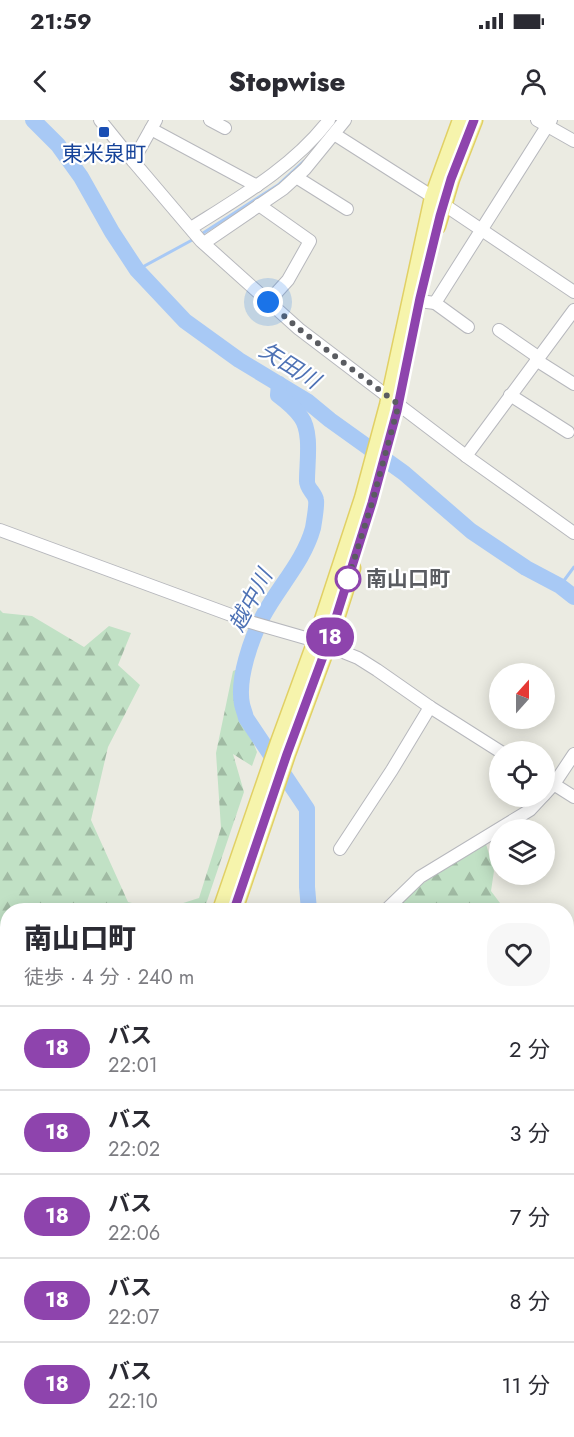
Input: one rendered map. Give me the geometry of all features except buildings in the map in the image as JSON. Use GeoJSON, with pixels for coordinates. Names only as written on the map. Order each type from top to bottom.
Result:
{"type":"FeatureCollection","features":[{"type":"Feature","properties":{"kind":"main road"},"geometry":{"type":"LineString","coordinates":[[236,903],[269,790],[322,643],[368,500],[393,405],[438,200],[462,120]]}},
{"type":"Feature","properties":{"kind":"main road"},"geometry":{"type":"LineString","coordinates":[[393,405],[427,302],[438,200],[451,179],[474,120]]}},
{"type":"Feature","properties":{"kind":"main road"},"geometry":{"type":"LineString","coordinates":[[224,903],[269,790]]}},
{"type":"Feature","properties":{"kind":"street"},"geometry":{"type":"LineString","coordinates":[[100,120],[197,236],[268,302],[393,405],[574,534]]}},
{"type":"Feature","properties":{"kind":"street"},"geometry":{"type":"LineString","coordinates":[[210,120],[225,128]]}},
{"type":"Feature","properties":{"kind":"street"},"geometry":{"type":"LineString","coordinates":[[197,236],[308,144],[329,120]]}},
{"type":"Feature","properties":{"kind":"street"},"geometry":{"type":"LineString","coordinates":[[197,236],[259,206],[283,189],[305,169],[345,120]]}},
{"type":"Feature","properties":{"kind":"street"},"geometry":{"type":"LineString","coordinates":[[468,326],[427,302],[482,230],[545,122],[574,141]]}},
{"type":"Feature","properties":{"kind":"street"},"geometry":{"type":"LineString","coordinates":[[133,161],[153,125],[257,186]]}},
{"type":"Feature","properties":{"kind":"street"},"geometry":{"type":"LineString","coordinates":[[334,134],[438,200],[574,292]]}},
{"type":"Feature","properties":{"kind":"street"},"geometry":{"type":"LineString","coordinates":[[296,177],[347,209]]}},
{"type":"Feature","properties":{"kind":"street"},"geometry":{"type":"LineString","coordinates":[[259,206],[310,242],[288,280],[268,302]]}},
{"type":"Feature","properties":{"kind":"street"},"geometry":{"type":"LineString","coordinates":[[466,456],[574,310]]}},
{"type":"Feature","properties":{"kind":"street"},"geometry":{"type":"LineString","coordinates":[[499,330],[574,384]]}},
{"type":"Feature","properties":{"kind":"street"},"geometry":{"type":"LineString","coordinates":[[510,395],[568,432]]}},
{"type":"Feature","properties":{"kind":"street"},"geometry":{"type":"LineString","coordinates":[[0,530],[250,621],[322,643],[358,658],[489,744]]}},
{"type":"Feature","properties":{"kind":"street"},"geometry":{"type":"LineString","coordinates":[[340,849],[430,707]]}},
{"type":"Feature","properties":{"kind":"street"},"geometry":{"type":"LineString","coordinates":[[555,775],[574,754]]}},
{"type":"Feature","properties":{"kind":"street"},"geometry":{"type":"LineString","coordinates":[[555,785],[574,797]]}},
{"type":"Feature","properties":{"kind":"street"},"geometry":{"type":"LineString","coordinates":[[393,903],[420,877],[533,807]]}},
{"type":"Feature","properties":{"kind":"green space"},"geometry":{"type":"Polygon","coordinates":[[[0,610],[3,613],[32,616],[84,647],[109,626],[131,633],[118,665],[140,685],[108,747],[91,820],[128,902],[132,903],[0,903],[0,610]]]}},
{"type":"Feature","properties":{"kind":"green space"},"geometry":{"type":"Polygon","coordinates":[[[241,669],[237,703],[257,752],[252,766],[233,754],[244,792],[206,903],[183,903],[199,898],[221,828],[216,753],[233,671],[241,669]]]}},
{"type":"Feature","properties":{"kind":"green space"},"geometry":{"type":"Polygon","coordinates":[[[486,844],[489,854],[489,885],[492,885],[491,891],[500,903],[401,903],[407,895],[443,869],[486,844]]]}},
{"type":"Feature","properties":{"kind":"waterway","name":"越中川"},"geometry":{"type":"LineString","coordinates":[[33,120],[58,145],[81,177],[112,232],[137,270],[185,321],[239,360],[307,401],[404,473],[471,531],[574,597]]}},
{"type":"Feature","properties":{"kind":"waterway"},"geometry":{"type":"LineString","coordinates":[[200,235],[278,185],[304,161]]}},
{"type":"Feature","properties":{"kind":"waterway"},"geometry":{"type":"LineString","coordinates":[[137,270],[194,239]]}},
{"type":"Feature","properties":{"kind":"waterway","name":"越中川"},"geometry":{"type":"LineString","coordinates":[[279,384],[278,395],[299,414],[307,431],[307,483],[316,500],[315,514],[313,528],[304,551],[269,605],[254,636],[243,671],[241,694],[246,718],[307,809],[308,903]]}},
{"type":"Feature","properties":{"kind":"waterway"},"geometry":{"type":"LineString","coordinates":[[560,586],[574,567]]}},
{"type":"Feature","properties":{"kind":"bus line","name":"18"},"geometry":{"type":"LineString","coordinates":[[236,903],[287,754],[327,646],[372,503],[397,411],[420,298],[440,216],[451,179],[474,120]]}},
{"type":"Feature","properties":{"kind":"place","name":"東米泉町"},"geometry":{"type":"Point","coordinates":[104,132]}},
{"type":"Feature","properties":{"kind":"place","name":"南山口町"},"geometry":{"type":"Point","coordinates":[348,579]}},
{"type":"Feature","properties":{"kind":"route"},"geometry":{"type":"LineString","coordinates":[[268,302],[299,329],[398,404],[372,503],[348,579]]}},
{"type":"Feature","properties":{"kind":"water label","name":"矢田川"},"geometry":{"type":"Point","coordinates":[290,365]}}]}
